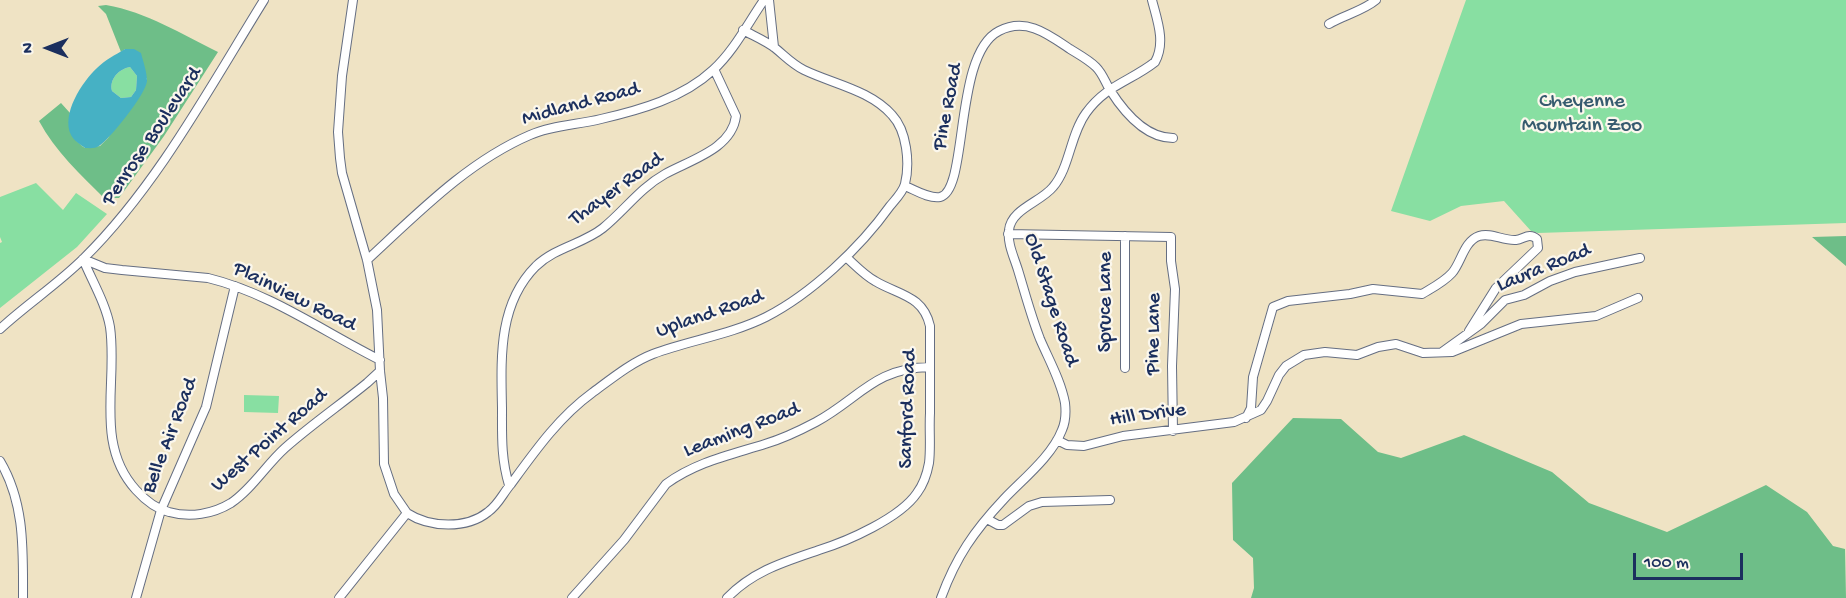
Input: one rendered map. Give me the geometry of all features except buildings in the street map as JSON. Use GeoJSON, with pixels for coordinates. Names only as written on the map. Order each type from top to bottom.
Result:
{"type":"FeatureCollection","features":[{"type":"Feature","properties":{"kind":"street","name":"Penrose Boulevard"},"geometry":{"type":"LineString","coordinates":[[0,329],[83,260],[152,178],[264,0]]}},
{"type":"Feature","properties":{"kind":"street"},"geometry":{"type":"LineString","coordinates":[[339,598],[407,513],[394,494],[384,464],[383,398],[377,310],[368,260],[342,173],[339,145],[342,76],[353,0]]}},
{"type":"Feature","properties":{"kind":"street","name":"Midland Road"},"geometry":{"type":"LineString","coordinates":[[368,260],[442,192],[505,148],[544,129],[600,119],[657,103],[683,91],[714,69],[764,0]]}},
{"type":"Feature","properties":{"kind":"street"},"geometry":{"type":"LineString","coordinates":[[769,0],[774,47]]}},
{"type":"Feature","properties":{"kind":"street","name":"Old Stage Road"},"geometry":{"type":"LineString","coordinates":[[941,598],[957,558],[987,519],[1057,440],[1066,416],[1062,392],[1031,313],[1008,234],[1010,223],[1057,182],[1086,113],[1109,89],[1150,66],[1159,56],[1161,41],[1152,0]]}},
{"type":"Feature","properties":{"kind":"street"},"geometry":{"type":"LineString","coordinates":[[1329,24],[1376,0]]}},
{"type":"Feature","properties":{"kind":"street","name":"Pine Road"},"geometry":{"type":"LineString","coordinates":[[905,186],[932,197],[942,196],[950,189],[954,179],[972,70],[985,44],[999,30],[1028,26],[1048,34],[1096,66],[1104,76],[1109,89],[1137,123],[1156,135],[1173,138]]}},
{"type":"Feature","properties":{"kind":"street"},"geometry":{"type":"LineString","coordinates":[[743,30],[774,47],[802,69],[862,93],[890,113],[897,121],[904,140],[905,186]]}},
{"type":"Feature","properties":{"kind":"street","name":"Thayer Road"},"geometry":{"type":"LineString","coordinates":[[509,485],[503,465],[501,364],[504,334],[514,299],[530,274],[545,258],[594,234],[606,226],[640,190],[727,138],[735,124],[736,116],[714,69]]}},
{"type":"Feature","properties":{"kind":"street","name":"Upland Road"},"geometry":{"type":"LineString","coordinates":[[407,513],[414,518],[436,524],[457,524],[481,518],[497,504],[509,485],[563,418],[606,382],[653,354],[765,318],[823,278],[846,257],[875,226],[905,186]]}},
{"type":"Feature","properties":{"kind":"street"},"geometry":{"type":"LineString","coordinates":[[1008,234],[1125,236]]}},
{"type":"Feature","properties":{"kind":"street"},"geometry":{"type":"LineString","coordinates":[[1246,418],[1251,408],[1253,377],[1268,319],[1273,307],[1279,303],[1373,289],[1383,289],[1400,294],[1422,294],[1451,275],[1466,248],[1478,236],[1487,235],[1517,240],[1528,235],[1533,236],[1539,243],[1538,248],[1496,288],[1469,331]]}},
{"type":"Feature","properties":{"kind":"street","name":"Pine Lane"},"geometry":{"type":"LineString","coordinates":[[1125,236],[1171,237],[1171,261],[1175,289],[1172,366],[1173,431]]}},
{"type":"Feature","properties":{"kind":"street","name":"Spruce Lane"},"geometry":{"type":"LineString","coordinates":[[1125,236],[1125,368]]}},
{"type":"Feature","properties":{"kind":"street","name":"Sanford Road"},"geometry":{"type":"LineString","coordinates":[[727,598],[753,576],[774,565],[852,537],[903,507],[912,500],[923,482],[929,463],[930,326],[925,311],[911,298],[873,280],[846,257]]}},
{"type":"Feature","properties":{"kind":"street","name":"Laura Road"},"geometry":{"type":"LineString","coordinates":[[1441,353],[1481,324],[1505,300],[1524,295],[1550,281],[1575,272],[1640,258]]}},
{"type":"Feature","properties":{"kind":"street","name":"Plainview Road"},"geometry":{"type":"LineString","coordinates":[[83,260],[105,267],[208,278],[235,286],[270,301],[380,360]]}},
{"type":"Feature","properties":{"kind":"street","name":"West Point Road"},"geometry":{"type":"LineString","coordinates":[[83,260],[109,323],[111,338],[110,415],[117,459],[131,485],[148,502],[161,510],[197,515],[216,511],[233,501],[284,449],[380,371]]}},
{"type":"Feature","properties":{"kind":"street","name":"Belle Air Road"},"geometry":{"type":"LineString","coordinates":[[136,598],[161,510],[206,406],[235,286]]}},
{"type":"Feature","properties":{"kind":"street"},"geometry":{"type":"LineString","coordinates":[[1246,418],[1261,410],[1286,366],[1304,355],[1325,352],[1357,355],[1378,347],[1396,344],[1423,353],[1452,352],[1521,324],[1544,320],[1587,318],[1638,298]]}},
{"type":"Feature","properties":{"kind":"street","name":"Leaming Road"},"geometry":{"type":"LineString","coordinates":[[572,598],[624,540],[666,484],[675,477],[709,460],[764,445],[799,430],[833,412],[887,374],[911,367],[930,367]]}},
{"type":"Feature","properties":{"kind":"street","name":"Hill Drive"},"geometry":{"type":"LineString","coordinates":[[1057,440],[1067,446],[1084,446],[1123,436],[1226,424],[1246,418]]}},
{"type":"Feature","properties":{"kind":"street"},"geometry":{"type":"LineString","coordinates":[[0,461],[13,485],[20,511],[23,543],[23,598]]}},
{"type":"Feature","properties":{"kind":"street"},"geometry":{"type":"LineString","coordinates":[[987,519],[1003,525],[1029,506],[1042,502],[1110,500]]}},
{"type":"Feature","properties":{"kind":"green space","name":"Cheyenne Mountain Zoo"},"geometry":{"type":"Polygon","coordinates":[[[1466,0],[1846,0],[1846,223],[1538,233],[1531,231],[1504,201],[1461,206],[1430,221],[1391,211],[1466,0]]]}},
{"type":"Feature","properties":{"kind":"green space"},"geometry":{"type":"Polygon","coordinates":[[[106,5],[150,18],[218,52],[164,136],[119,198],[104,198],[61,152],[39,121],[61,103],[70,113],[70,129],[76,141],[85,148],[100,146],[108,138],[147,79],[125,49],[121,52],[106,14],[98,6],[106,5]]]}},
{"type":"Feature","properties":{"kind":"green space"},"geometry":{"type":"Polygon","coordinates":[[[130,67],[137,76],[136,90],[131,97],[121,98],[112,91],[112,82],[119,72],[130,67]]]}},
{"type":"Feature","properties":{"kind":"green space"},"geometry":{"type":"Polygon","coordinates":[[[36,183],[63,210],[76,193],[107,214],[77,247],[0,308],[0,243],[2,242],[0,197],[36,183]]]}},
{"type":"Feature","properties":{"kind":"green space"},"geometry":{"type":"Polygon","coordinates":[[[1846,236],[1846,266],[1812,237],[1846,236]]]}},
{"type":"Feature","properties":{"kind":"green space"},"geometry":{"type":"Polygon","coordinates":[[[244,395],[279,396],[278,413],[244,412],[244,395]]]}},
{"type":"Feature","properties":{"kind":"green space"},"geometry":{"type":"Polygon","coordinates":[[[1293,418],[1341,419],[1378,452],[1401,458],[1464,435],[1552,472],[1589,503],[1667,532],[1766,485],[1807,512],[1833,546],[1845,549],[1846,598],[1251,598],[1254,588],[1253,558],[1233,540],[1232,483],[1293,418]]]}},
{"type":"Feature","properties":{"kind":"water"},"geometry":{"type":"Polygon","coordinates":[[[125,49],[134,49],[141,53],[147,78],[145,87],[127,116],[111,135],[96,148],[85,148],[71,135],[69,118],[71,108],[91,74],[103,62],[125,49]],[[130,67],[122,70],[113,79],[112,91],[121,98],[131,97],[136,90],[137,76],[130,67]]]}}]}
